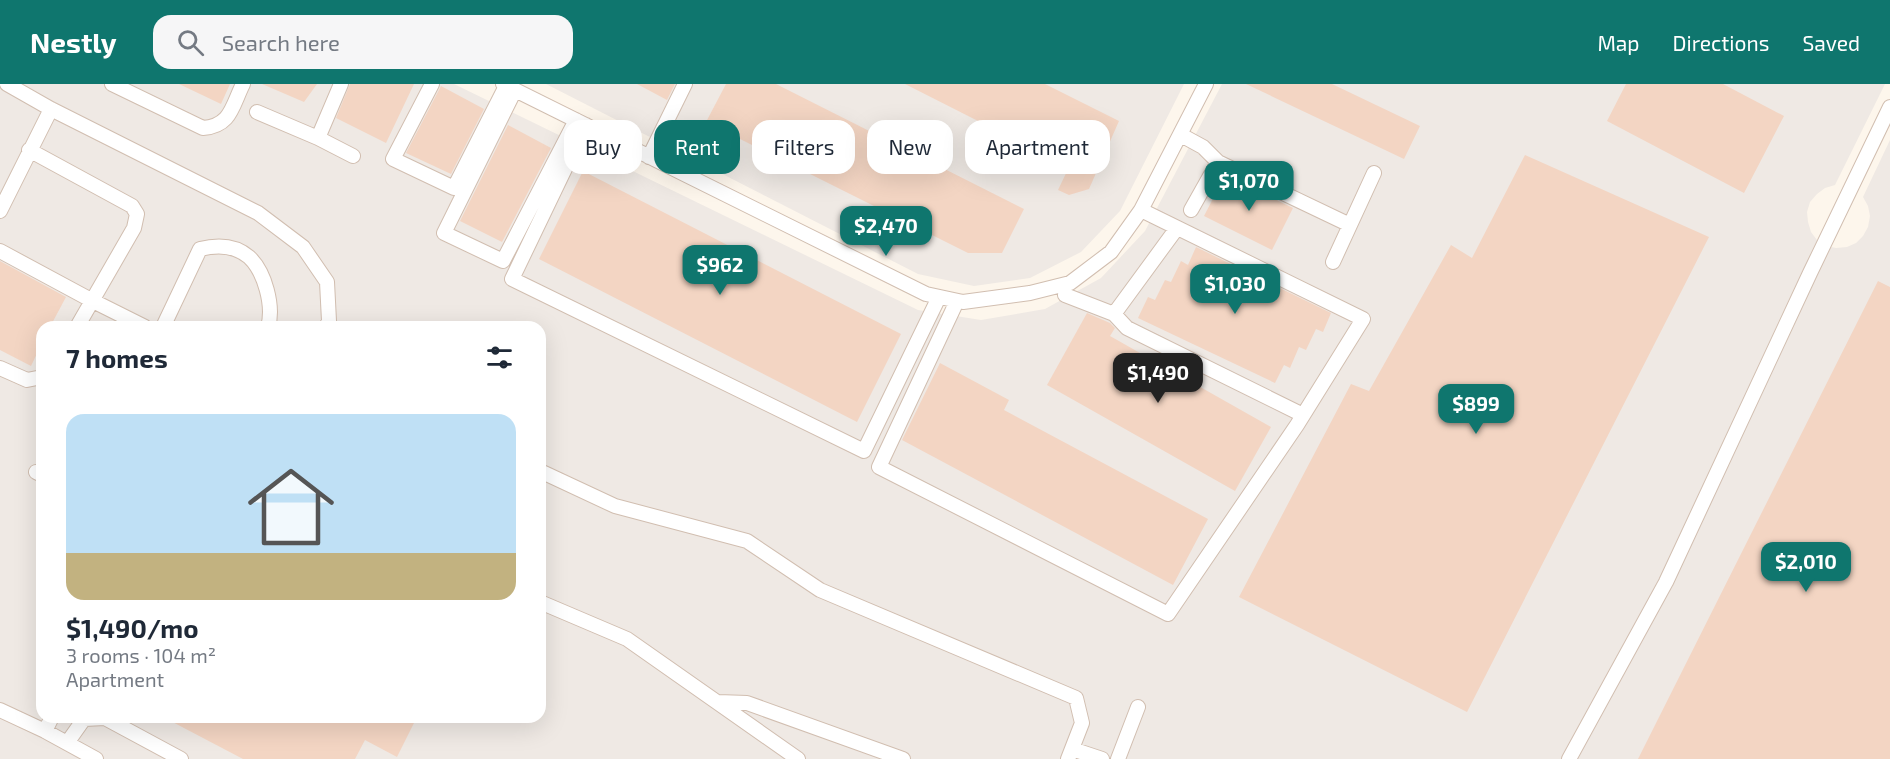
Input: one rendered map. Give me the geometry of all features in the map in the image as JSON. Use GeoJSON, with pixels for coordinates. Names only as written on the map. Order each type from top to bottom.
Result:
{"type":"FeatureCollection","features":[{"type":"Feature","properties":{"kind":"street"},"geometry":{"type":"LineString","coordinates":[[7,84],[51,109],[258,213],[303,247],[327,282],[329,321]]}},
{"type":"Feature","properties":{"kind":"street"},"geometry":{"type":"LineString","coordinates":[[112,84],[203,128],[216,127],[225,122],[243,84]]}},
{"type":"Feature","properties":{"kind":"street"},"geometry":{"type":"LineString","coordinates":[[318,138],[341,84]]}},
{"type":"Feature","properties":{"kind":"street"},"geometry":{"type":"LineString","coordinates":[[432,84],[393,159],[454,188],[508,86]]}},
{"type":"Feature","properties":{"kind":"street"},"geometry":{"type":"LineString","coordinates":[[649,157],[686,84]]}},
{"type":"Feature","properties":{"kind":"street"},"geometry":{"type":"LineString","coordinates":[[642,154],[926,294],[963,302],[1030,293],[1070,283],[1111,252],[1141,210],[1206,84]]}},
{"type":"Feature","properties":{"kind":"street"},"geometry":{"type":"LineString","coordinates":[[508,86],[575,120]]}},
{"type":"Feature","properties":{"kind":"street"},"geometry":{"type":"LineString","coordinates":[[508,86],[444,232],[503,261],[564,153]]}},
{"type":"Feature","properties":{"kind":"street"},"geometry":{"type":"LineString","coordinates":[[1569,759],[1666,582],[1836,217],[1890,107]]}},
{"type":"Feature","properties":{"kind":"street"},"geometry":{"type":"LineString","coordinates":[[0,211],[51,109]]}},
{"type":"Feature","properties":{"kind":"street"},"geometry":{"type":"LineString","coordinates":[[257,112],[353,156]]}},
{"type":"Feature","properties":{"kind":"street"},"geometry":{"type":"LineString","coordinates":[[1181,135],[1203,147],[1218,162],[1350,225]]}},
{"type":"Feature","properties":{"kind":"street"},"geometry":{"type":"LineString","coordinates":[[29,150],[136,209],[137,219],[134,228],[79,321]]}},
{"type":"Feature","properties":{"kind":"street"},"geometry":{"type":"LineString","coordinates":[[564,161],[512,279],[864,451],[939,297]]}},
{"type":"Feature","properties":{"kind":"street"},"geometry":{"type":"LineString","coordinates":[[1191,210],[1218,162]]}},
{"type":"Feature","properties":{"kind":"street"},"geometry":{"type":"LineString","coordinates":[[1333,262],[1374,174]]}},
{"type":"Feature","properties":{"kind":"street"},"geometry":{"type":"LineString","coordinates":[[957,301],[879,467],[1168,614],[1303,415],[1363,320],[1141,210]]}},
{"type":"Feature","properties":{"kind":"street"},"geometry":{"type":"LineString","coordinates":[[1114,314],[1177,228]]}},
{"type":"Feature","properties":{"kind":"street"},"geometry":{"type":"LineString","coordinates":[[166,321],[200,249],[214,246],[231,248],[248,257],[261,274],[268,296],[270,321]]}},
{"type":"Feature","properties":{"kind":"street"},"geometry":{"type":"LineString","coordinates":[[0,251],[133,321]]}},
{"type":"Feature","properties":{"kind":"street"},"geometry":{"type":"LineString","coordinates":[[1065,295],[1114,314],[1127,328],[1303,415]]}},
{"type":"Feature","properties":{"kind":"street"},"geometry":{"type":"LineString","coordinates":[[0,368],[27,380],[36,378]]}},
{"type":"Feature","properties":{"kind":"street"},"geometry":{"type":"LineString","coordinates":[[546,474],[615,506],[747,541],[820,590],[1076,699],[1082,723],[1070,754],[1102,759]]}},
{"type":"Feature","properties":{"kind":"street"},"geometry":{"type":"LineString","coordinates":[[546,605],[627,639],[798,759]]}},
{"type":"Feature","properties":{"kind":"street"},"geometry":{"type":"LineString","coordinates":[[718,702],[747,703],[903,759]]}},
{"type":"Feature","properties":{"kind":"street"},"geometry":{"type":"LineString","coordinates":[[1118,759],[1138,706]]}},
{"type":"Feature","properties":{"kind":"street"},"geometry":{"type":"LineString","coordinates":[[0,710],[96,759]]}},
{"type":"Feature","properties":{"kind":"street"},"geometry":{"type":"LineString","coordinates":[[45,731],[49,723]]}},
{"type":"Feature","properties":{"kind":"street"},"geometry":{"type":"LineString","coordinates":[[67,743],[82,723]]}},
{"type":"Feature","properties":{"kind":"street"},"geometry":{"type":"LineString","coordinates":[[114,723],[181,759]]}},
{"type":"Feature","properties":{"kind":"shaded area"},"geometry":{"type":"Polygon","coordinates":[[[0,84],[454,84],[564,138],[564,174],[639,174],[918,310],[981,320],[1045,309],[1101,278],[1145,231],[1222,84],[1885,84],[1835,185],[1817,194],[1810,202],[1807,212],[1811,232],[1817,240],[1826,246],[1836,248],[1856,243],[1868,227],[1870,216],[1863,197],[1890,140],[1890,759],[0,759],[0,84]]]}},
{"type":"Feature","properties":{"kind":"shaded area"},"geometry":{"type":"Polygon","coordinates":[[[546,84],[1184,84],[1120,211],[1081,252],[1030,278],[974,286],[918,274],[722,174],[740,174],[740,120],[654,120],[654,139],[642,133],[642,120],[616,120],[546,84]]]}},
{"type":"Feature","properties":{"kind":"building"},"geometry":{"type":"Polygon","coordinates":[[[179,84],[230,84],[221,104],[179,84]]]}},
{"type":"Feature","properties":{"kind":"building"},"geometry":{"type":"Polygon","coordinates":[[[262,84],[317,84],[304,102],[262,84]]]}},
{"type":"Feature","properties":{"kind":"building"},"geometry":{"type":"Polygon","coordinates":[[[350,84],[414,84],[386,143],[336,118],[350,84]]]}},
{"type":"Feature","properties":{"kind":"building"},"geometry":{"type":"Polygon","coordinates":[[[637,84],[675,84],[667,100],[637,84]]]}},
{"type":"Feature","properties":{"kind":"building"},"geometry":{"type":"Polygon","coordinates":[[[726,84],[776,84],[847,120],[752,120],[752,145],[740,139],[740,120],[707,120],[726,84]]]}},
{"type":"Feature","properties":{"kind":"building"},"geometry":{"type":"Polygon","coordinates":[[[905,84],[1045,84],[1119,121],[1110,141],[1110,120],[976,120],[905,84]]]}},
{"type":"Feature","properties":{"kind":"building"},"geometry":{"type":"Polygon","coordinates":[[[1246,84],[1332,84],[1420,126],[1404,159],[1246,84]]]}},
{"type":"Feature","properties":{"kind":"building"},"geometry":{"type":"Polygon","coordinates":[[[1626,84],[1723,84],[1784,116],[1744,193],[1607,121],[1626,84]]]}},
{"type":"Feature","properties":{"kind":"building"},"geometry":{"type":"Polygon","coordinates":[[[441,86],[484,109],[451,174],[406,153],[441,86]]]}},
{"type":"Feature","properties":{"kind":"building"},"geometry":{"type":"Polygon","coordinates":[[[855,124],[867,130],[867,174],[953,173],[1024,209],[1002,253],[968,253],[810,174],[855,174],[855,124]]]}},
{"type":"Feature","properties":{"kind":"building"},"geometry":{"type":"Polygon","coordinates":[[[508,125],[551,148],[502,242],[460,221],[508,125]]]}},
{"type":"Feature","properties":{"kind":"building"},"geometry":{"type":"Polygon","coordinates":[[[1525,155],[1709,237],[1467,712],[1239,597],[1351,384],[1369,391],[1451,245],[1472,258],[1525,155]]]}},
{"type":"Feature","properties":{"kind":"building"},"geometry":{"type":"Polygon","coordinates":[[[582,174],[589,174],[901,334],[857,422],[539,259],[582,174]]]}},
{"type":"Feature","properties":{"kind":"building"},"geometry":{"type":"Polygon","coordinates":[[[1066,174],[1096,174],[1089,189],[1069,195],[1058,190],[1066,174]]]}},
{"type":"Feature","properties":{"kind":"building"},"geometry":{"type":"Polygon","coordinates":[[[1225,175],[1293,208],[1272,250],[1204,216],[1225,175]]]}},
{"type":"Feature","properties":{"kind":"building"},"geometry":{"type":"Polygon","coordinates":[[[1196,247],[1331,313],[1323,332],[1316,329],[1306,350],[1299,347],[1290,368],[1284,365],[1275,383],[1138,318],[1148,297],[1155,300],[1165,280],[1171,282],[1181,261],[1188,265],[1196,247]]]}},
{"type":"Feature","properties":{"kind":"building"},"geometry":{"type":"Polygon","coordinates":[[[0,261],[66,297],[53,321],[36,321],[36,356],[31,366],[0,350],[0,261]]]}},
{"type":"Feature","properties":{"kind":"building"},"geometry":{"type":"Polygon","coordinates":[[[1878,281],[1890,287],[1890,759],[1638,759],[1878,281]]]}},
{"type":"Feature","properties":{"kind":"building"},"geometry":{"type":"Polygon","coordinates":[[[1087,313],[1110,323],[1115,328],[1110,336],[1271,427],[1235,491],[1047,385],[1087,313]]]}},
{"type":"Feature","properties":{"kind":"building"},"geometry":{"type":"Polygon","coordinates":[[[940,363],[1009,400],[1004,410],[1208,519],[1173,585],[902,440],[940,363]]]}},
{"type":"Feature","properties":{"kind":"building"},"geometry":{"type":"Polygon","coordinates":[[[174,723],[414,723],[397,757],[365,740],[355,759],[243,759],[174,723]]]}}]}
